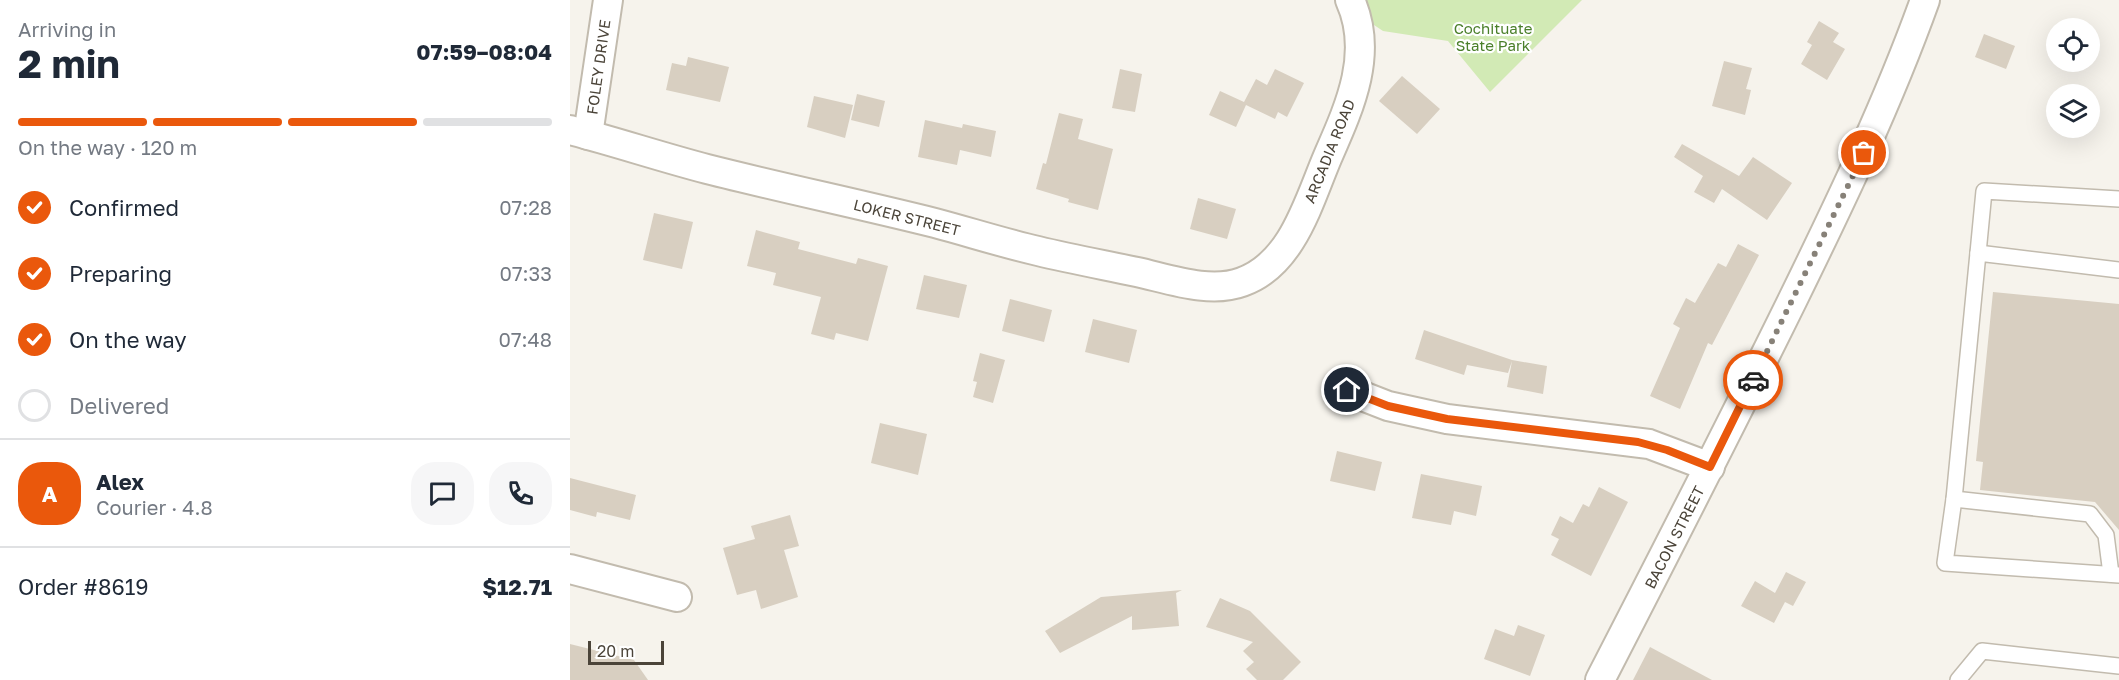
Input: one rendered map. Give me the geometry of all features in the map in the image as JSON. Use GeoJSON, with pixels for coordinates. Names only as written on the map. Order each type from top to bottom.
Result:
{"type":"FeatureCollection","features":[{"type":"Feature","properties":{"kind":"street","name":"FOLEY DRIVE"},"geometry":{"type":"LineString","coordinates":[[579,132],[608,0]]}},
{"type":"Feature","properties":{"kind":"street","name":"ARCADIA ROAD"},"geometry":{"type":"LineString","coordinates":[[1246,281],[1271,265],[1288,244],[1300,222],[1350,104],[1358,70],[1360,47],[1357,21],[1350,0]]}},
{"type":"Feature","properties":{"kind":"street","name":"BACON STREET"},"geometry":{"type":"LineString","coordinates":[[1600,680],[1710,467],[1864,153],[1925,0]]}},
{"type":"Feature","properties":{"kind":"street","name":"LOKER STREET"},"geometry":{"type":"LineString","coordinates":[[579,132],[709,170],[936,223],[1040,252],[1190,283],[1220,286],[1246,281]]}},
{"type":"Feature","properties":{"kind":"street"},"geometry":{"type":"LineString","coordinates":[[1347,390],[1382,405],[1440,418],[1638,442],[1667,450],[1710,467]]}},
{"type":"Feature","properties":{"kind":"street"},"geometry":{"type":"LineString","coordinates":[[570,569],[677,597]]}},
{"type":"Feature","properties":{"kind":"lane"},"geometry":{"type":"LineString","coordinates":[[1954,499],[2090,514],[2106,535],[2115,575],[1946,562],[1984,190],[2119,198]]}},
{"type":"Feature","properties":{"kind":"lane"},"geometry":{"type":"LineString","coordinates":[[1978,253],[2119,270]]}},
{"type":"Feature","properties":{"kind":"lane"},"geometry":{"type":"LineString","coordinates":[[1958,680],[1982,651],[2119,666]]}},
{"type":"Feature","properties":{"kind":"green space","name":"Cochituate State Park"},"geometry":{"type":"Polygon","coordinates":[[[1362,0],[1582,0],[1490,92],[1448,41],[1383,31],[1371,23],[1362,0]]]}},
{"type":"Feature","properties":{"kind":"building"},"geometry":{"type":"Polygon","coordinates":[[[1819,21],[1839,33],[1833,42],[1845,49],[1827,80],[1801,64],[1812,45],[1807,42],[1819,21]]]}},
{"type":"Feature","properties":{"kind":"building"},"geometry":{"type":"Polygon","coordinates":[[[1984,34],[2015,46],[2006,69],[1975,57],[1984,34]]]}},
{"type":"Feature","properties":{"kind":"building"},"geometry":{"type":"Polygon","coordinates":[[[688,57],[729,67],[720,102],[666,90],[672,63],[686,66],[688,57]]]}},
{"type":"Feature","properties":{"kind":"building"},"geometry":{"type":"Polygon","coordinates":[[[1724,61],[1752,68],[1746,89],[1751,90],[1745,115],[1712,106],[1724,61]]]}},
{"type":"Feature","properties":{"kind":"building"},"geometry":{"type":"Polygon","coordinates":[[[1120,69],[1142,74],[1135,112],[1112,108],[1120,69]]]}},
{"type":"Feature","properties":{"kind":"building"},"geometry":{"type":"Polygon","coordinates":[[[1275,69],[1304,83],[1287,117],[1278,112],[1275,119],[1246,105],[1236,127],[1209,115],[1220,91],[1244,102],[1256,79],[1267,85],[1275,69]]]}},
{"type":"Feature","properties":{"kind":"building"},"geometry":{"type":"Polygon","coordinates":[[[1402,76],[1440,109],[1417,134],[1379,101],[1402,76]]]}},
{"type":"Feature","properties":{"kind":"building"},"geometry":{"type":"Polygon","coordinates":[[[857,94],[885,101],[879,127],[851,120],[857,94]]]}},
{"type":"Feature","properties":{"kind":"building"},"geometry":{"type":"Polygon","coordinates":[[[814,96],[853,105],[845,138],[807,127],[814,96]]]}},
{"type":"Feature","properties":{"kind":"building"},"geometry":{"type":"Polygon","coordinates":[[[1059,113],[1083,119],[1078,139],[1113,149],[1098,210],[1068,202],[1069,199],[1036,189],[1043,163],[1046,164],[1059,113]]]}},
{"type":"Feature","properties":{"kind":"building"},"geometry":{"type":"Polygon","coordinates":[[[925,120],[962,128],[963,124],[996,131],[991,157],[960,150],[957,165],[918,157],[925,120]]]}},
{"type":"Feature","properties":{"kind":"building"},"geometry":{"type":"Polygon","coordinates":[[[1682,144],[1739,176],[1753,157],[1792,183],[1767,220],[1722,189],[1714,203],[1694,192],[1703,176],[1674,157],[1682,144]]]}},
{"type":"Feature","properties":{"kind":"building"},"geometry":{"type":"Polygon","coordinates":[[[1198,198],[1236,209],[1227,239],[1190,229],[1198,198]]]}},
{"type":"Feature","properties":{"kind":"building"},"geometry":{"type":"Polygon","coordinates":[[[654,213],[693,222],[682,269],[643,260],[654,213]]]}},
{"type":"Feature","properties":{"kind":"building"},"geometry":{"type":"Polygon","coordinates":[[[756,230],[800,242],[798,249],[856,264],[858,258],[888,266],[868,341],[836,333],[834,340],[811,334],[821,297],[773,285],[776,273],[747,266],[756,230]]]}},
{"type":"Feature","properties":{"kind":"building"},"geometry":{"type":"Polygon","coordinates":[[[1738,244],[1759,255],[1712,345],[1708,343],[1680,409],[1650,396],[1680,328],[1673,324],[1686,298],[1695,303],[1718,263],[1726,267],[1738,244]]]}},
{"type":"Feature","properties":{"kind":"building"},"geometry":{"type":"Polygon","coordinates":[[[924,275],[967,285],[959,318],[916,309],[924,275]]]}},
{"type":"Feature","properties":{"kind":"building"},"geometry":{"type":"Polygon","coordinates":[[[1993,292],[2119,304],[2119,530],[2095,502],[1980,490],[1983,462],[1976,461],[1993,292]]]}},
{"type":"Feature","properties":{"kind":"building"},"geometry":{"type":"Polygon","coordinates":[[[1010,299],[1052,310],[1044,342],[1002,331],[1010,299]]]}},
{"type":"Feature","properties":{"kind":"building"},"geometry":{"type":"Polygon","coordinates":[[[1093,319],[1137,330],[1129,363],[1085,352],[1093,319]]]}},
{"type":"Feature","properties":{"kind":"building"},"geometry":{"type":"Polygon","coordinates":[[[1424,330],[1512,360],[1547,366],[1543,394],[1507,387],[1512,361],[1508,373],[1467,365],[1464,375],[1415,359],[1424,330]]]}},
{"type":"Feature","properties":{"kind":"building"},"geometry":{"type":"Polygon","coordinates":[[[980,353],[1005,360],[993,403],[973,397],[977,382],[973,381],[980,353]]]}},
{"type":"Feature","properties":{"kind":"building"},"geometry":{"type":"Polygon","coordinates":[[[880,423],[927,434],[918,475],[871,463],[880,423]]]}},
{"type":"Feature","properties":{"kind":"building"},"geometry":{"type":"Polygon","coordinates":[[[1337,451],[1382,462],[1375,491],[1330,481],[1337,451]]]}},
{"type":"Feature","properties":{"kind":"building"},"geometry":{"type":"Polygon","coordinates":[[[1421,474],[1482,486],[1476,516],[1454,511],[1451,525],[1412,518],[1421,474]]]}},
{"type":"Feature","properties":{"kind":"building"},"geometry":{"type":"Polygon","coordinates":[[[570,478],[636,495],[630,520],[597,512],[596,517],[570,510],[570,478]]]}},
{"type":"Feature","properties":{"kind":"building"},"geometry":{"type":"Polygon","coordinates":[[[1599,487],[1628,502],[1591,576],[1551,555],[1559,539],[1551,535],[1560,516],[1573,523],[1583,504],[1589,507],[1599,487]]]}},
{"type":"Feature","properties":{"kind":"building"},"geometry":{"type":"Polygon","coordinates":[[[790,515],[799,546],[784,550],[798,597],[761,609],[756,590],[737,595],[723,548],[755,539],[751,526],[790,515]]]}},
{"type":"Feature","properties":{"kind":"building"},"geometry":{"type":"Polygon","coordinates":[[[1786,572],[1806,582],[1793,606],[1785,602],[1774,623],[1741,606],[1755,581],[1775,593],[1786,572]]]}},
{"type":"Feature","properties":{"kind":"building"},"geometry":{"type":"Polygon","coordinates":[[[1182,590],[1176,593],[1179,626],[1132,630],[1132,616],[1060,653],[1045,631],[1101,597],[1182,590]]]}},
{"type":"Feature","properties":{"kind":"building"},"geometry":{"type":"Polygon","coordinates":[[[1220,598],[1250,611],[1301,662],[1283,680],[1257,680],[1246,669],[1254,662],[1243,651],[1253,642],[1206,627],[1220,598]]]}},
{"type":"Feature","properties":{"kind":"building"},"geometry":{"type":"Polygon","coordinates":[[[1518,625],[1545,635],[1530,676],[1484,659],[1495,629],[1514,636],[1518,625]]]}},
{"type":"Feature","properties":{"kind":"building"},"geometry":{"type":"Polygon","coordinates":[[[570,644],[634,660],[648,680],[570,680],[570,644]]]}},
{"type":"Feature","properties":{"kind":"building"},"geometry":{"type":"Polygon","coordinates":[[[1650,647],[1712,680],[1633,680],[1650,647]]]}},
{"type":"Feature","properties":{"kind":"way so far"},"geometry":{"type":"LineString","coordinates":[[1753,380],[1864,153]]}},
{"type":"Feature","properties":{"kind":"route"},"geometry":{"type":"LineString","coordinates":[[1347,390],[1388,406],[1447,419],[1649,444],[1710,467],[1753,380]]}}]}
